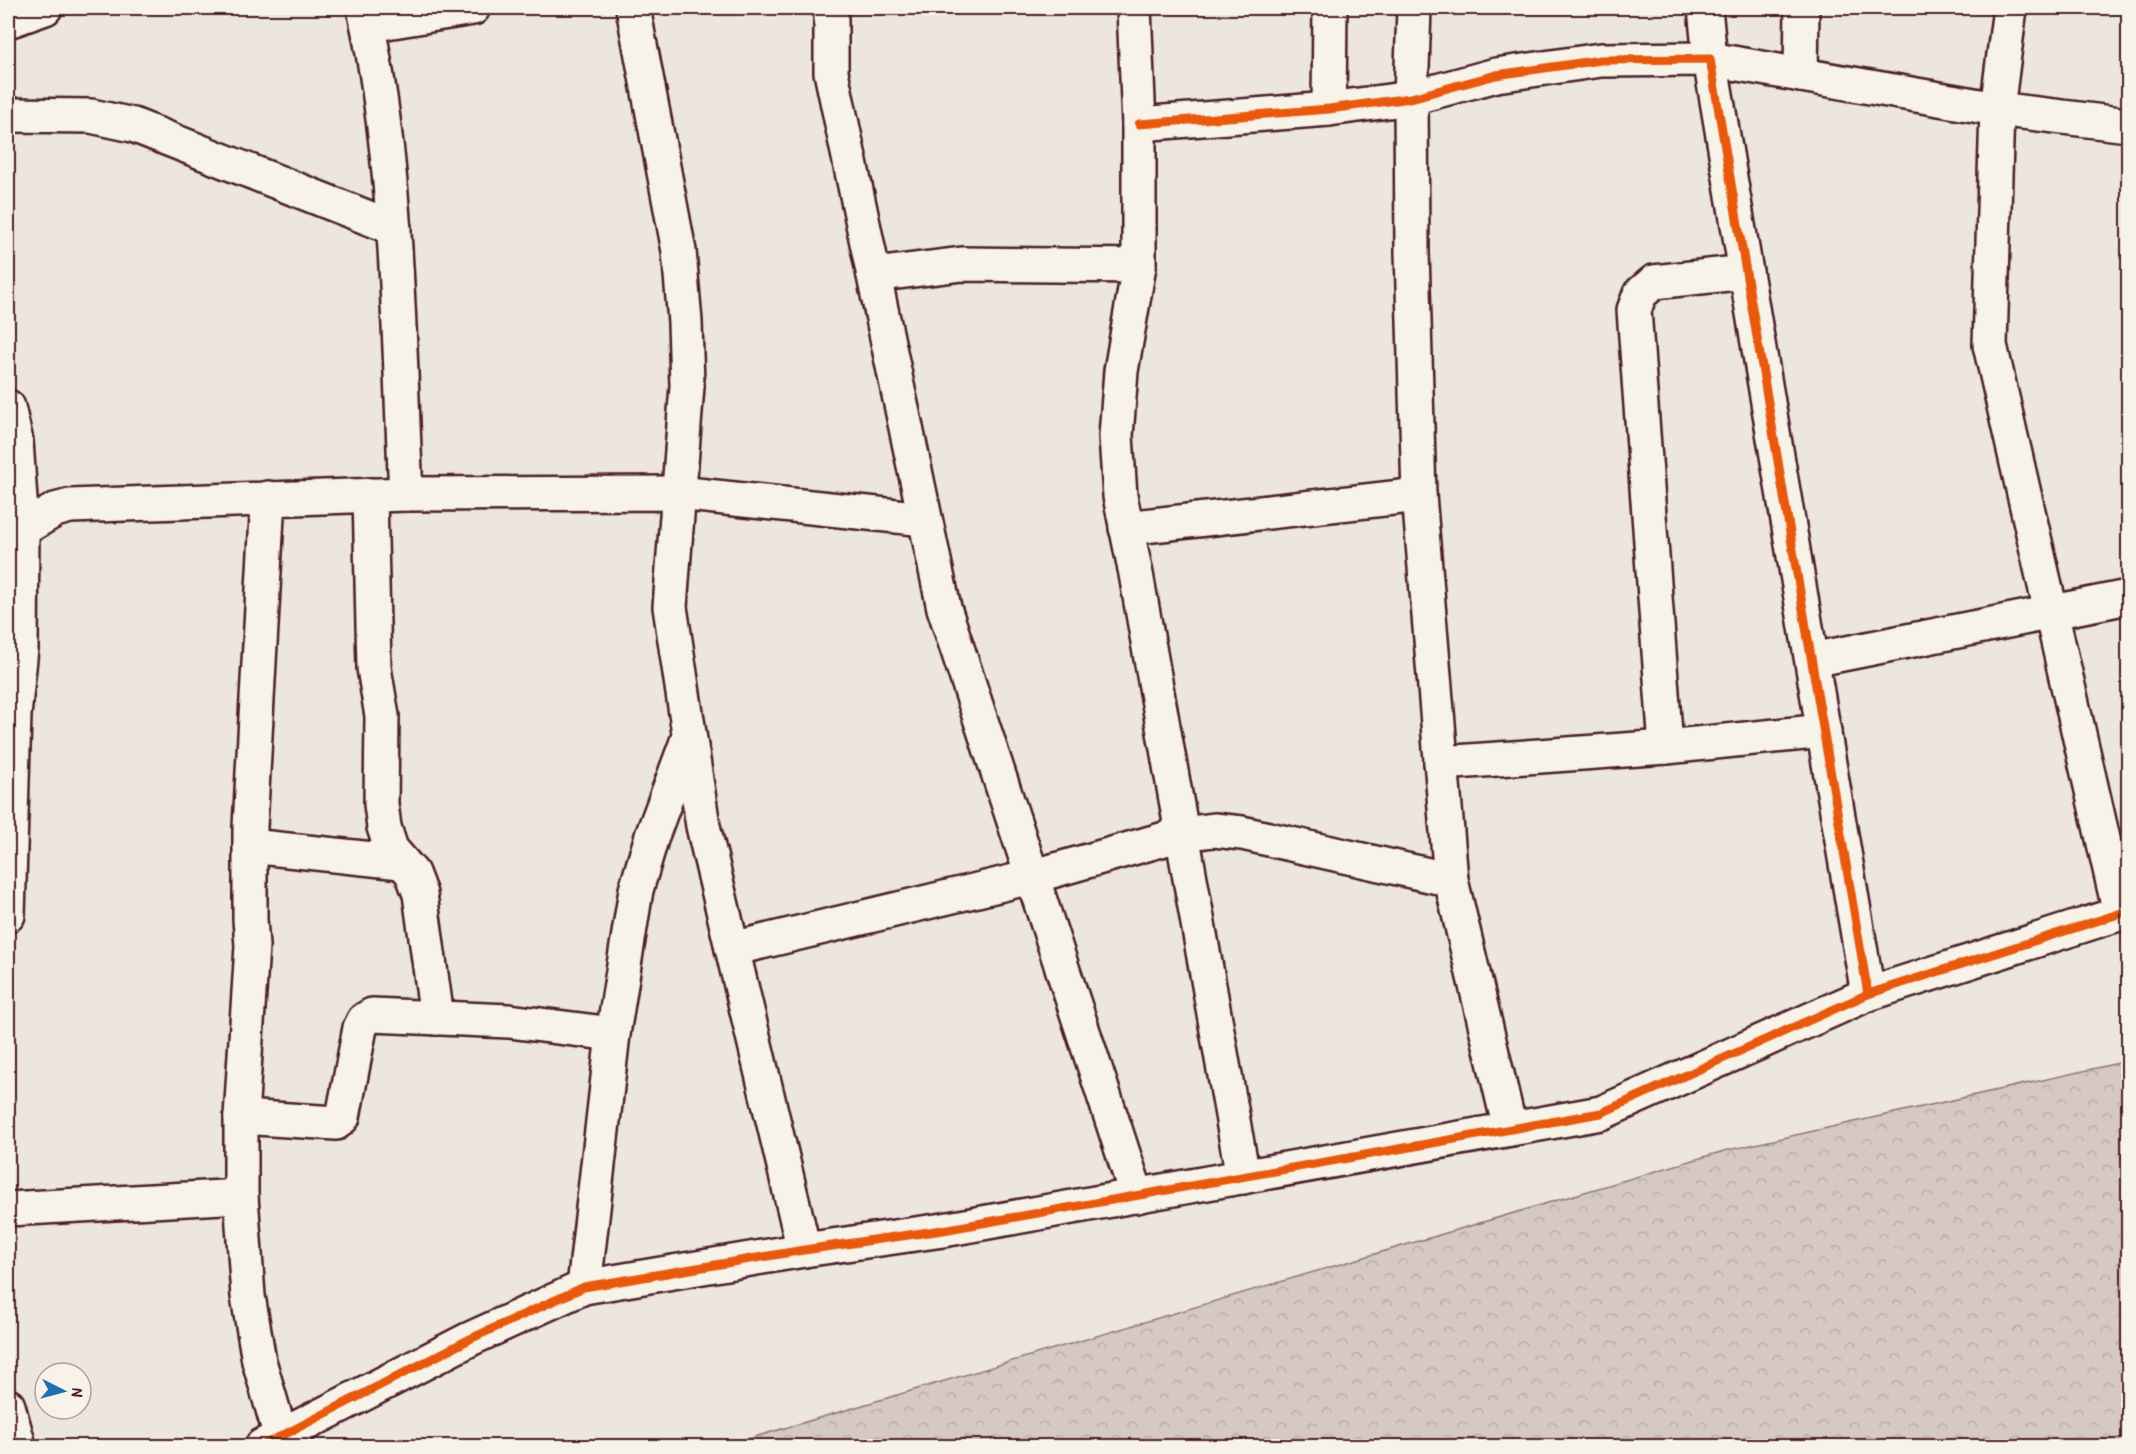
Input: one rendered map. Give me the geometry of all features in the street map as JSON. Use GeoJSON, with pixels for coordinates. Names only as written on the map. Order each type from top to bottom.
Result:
{"type":"FeatureCollection","features":[{"type":"Feature","properties":{"kind":"street"},"geometry":{"type":"LineString","coordinates":[[8,21],[45,8]]}},
{"type":"Feature","properties":{"kind":"street"},"geometry":{"type":"LineString","coordinates":[[406,494],[394,228],[384,121],[366,16],[472,8]]}},
{"type":"Feature","properties":{"kind":"street"},"geometry":{"type":"LineString","coordinates":[[633,8],[679,251],[685,322],[687,386],[670,607],[703,826],[804,1250]]}},
{"type":"Feature","properties":{"kind":"street"},"geometry":{"type":"LineString","coordinates":[[831,8],[831,72],[944,608],[1137,1196]]}},
{"type":"Feature","properties":{"kind":"street"},"geometry":{"type":"LineString","coordinates":[[1134,8],[1139,124],[1139,266],[1121,371],[1116,436],[1120,496],[1243,1177]]}},
{"type":"Feature","properties":{"kind":"street"},"geometry":{"type":"LineString","coordinates":[[1329,109],[1330,8]]}},
{"type":"Feature","properties":{"kind":"street"},"geometry":{"type":"LineString","coordinates":[[1414,8],[1411,98],[1419,495],[1451,880],[1510,1129]]}},
{"type":"Feature","properties":{"kind":"street"},"geometry":{"type":"LineString","coordinates":[[1705,8],[1710,59],[1868,994]]}},
{"type":"Feature","properties":{"kind":"street"},"geometry":{"type":"LineString","coordinates":[[1801,75],[1802,8]]}},
{"type":"Feature","properties":{"kind":"street"},"geometry":{"type":"LineString","coordinates":[[268,498],[250,846],[252,946],[241,1117],[241,1196],[248,1296],[271,1442],[470,1339],[584,1287],[804,1250],[943,1230],[1601,1113],[1868,994],[2124,912],[1990,345],[1997,109],[2010,8]]}},
{"type":"Feature","properties":{"kind":"street"},"geometry":{"type":"LineString","coordinates":[[1139,124],[1329,109],[1411,98],[1496,75],[1601,60],[1710,59],[1997,109],[2128,125]]}},
{"type":"Feature","properties":{"kind":"street"},"geometry":{"type":"LineString","coordinates":[[8,115],[91,116],[133,125],[394,228]]}},
{"type":"Feature","properties":{"kind":"street"},"geometry":{"type":"LineString","coordinates":[[874,275],[962,264],[1139,266]]}},
{"type":"Feature","properties":{"kind":"street"},"geometry":{"type":"LineString","coordinates":[[1666,747],[1634,310],[1640,294],[1654,282],[1746,272]]}},
{"type":"Feature","properties":{"kind":"street"},"geometry":{"type":"LineString","coordinates":[[8,407],[16,441],[15,534],[21,649],[14,715],[8,915]]}},
{"type":"Feature","properties":{"kind":"street"},"geometry":{"type":"LineString","coordinates":[[15,534],[55,510],[70,506],[406,494],[678,493],[926,519]]}},
{"type":"Feature","properties":{"kind":"street"},"geometry":{"type":"LineString","coordinates":[[370,495],[374,668],[382,716],[381,804],[384,827],[391,849],[412,873],[420,894],[437,1018]]}},
{"type":"Feature","properties":{"kind":"street"},"geometry":{"type":"LineString","coordinates":[[1126,528],[1419,495]]}},
{"type":"Feature","properties":{"kind":"street"},"geometry":{"type":"LineString","coordinates":[[1812,660],[2128,597]]}},
{"type":"Feature","properties":{"kind":"street"},"geometry":{"type":"LineString","coordinates":[[1441,763],[1666,747],[1824,731]]}},
{"type":"Feature","properties":{"kind":"street"},"geometry":{"type":"LineString","coordinates":[[584,1287],[613,1034],[636,890],[652,836],[689,737]]}},
{"type":"Feature","properties":{"kind":"street"},"geometry":{"type":"LineString","coordinates":[[732,949],[1031,877],[1182,834],[1214,830],[1242,833],[1451,880]]}},
{"type":"Feature","properties":{"kind":"street"},"geometry":{"type":"LineString","coordinates":[[250,846],[401,862]]}},
{"type":"Feature","properties":{"kind":"street"},"geometry":{"type":"LineString","coordinates":[[241,1117],[336,1123],[344,1117],[360,1028],[364,1020],[372,1015],[509,1021],[613,1034]]}},
{"type":"Feature","properties":{"kind":"street"},"geometry":{"type":"LineString","coordinates":[[8,1209],[241,1196]]}},
{"type":"Feature","properties":{"kind":"street"},"geometry":{"type":"LineString","coordinates":[[8,1406],[19,1446]]}},
{"type":"Feature","properties":{"kind":"green space"},"geometry":{"type":"Polygon","coordinates":[[[2128,1061],[2128,1446],[724,1446],[1724,1151],[2128,1061]]]}},
{"type":"Feature","properties":{"kind":"cycle path"},"geometry":{"type":"LineString","coordinates":[[1139,124],[1329,109],[1411,98],[1496,75],[1601,60],[1710,59],[1868,994]]}},
{"type":"Feature","properties":{"kind":"cycle path"},"geometry":{"type":"LineString","coordinates":[[262,1446],[470,1339],[584,1287],[804,1250],[943,1230],[1601,1113],[1868,994],[2128,911]]}}]}
